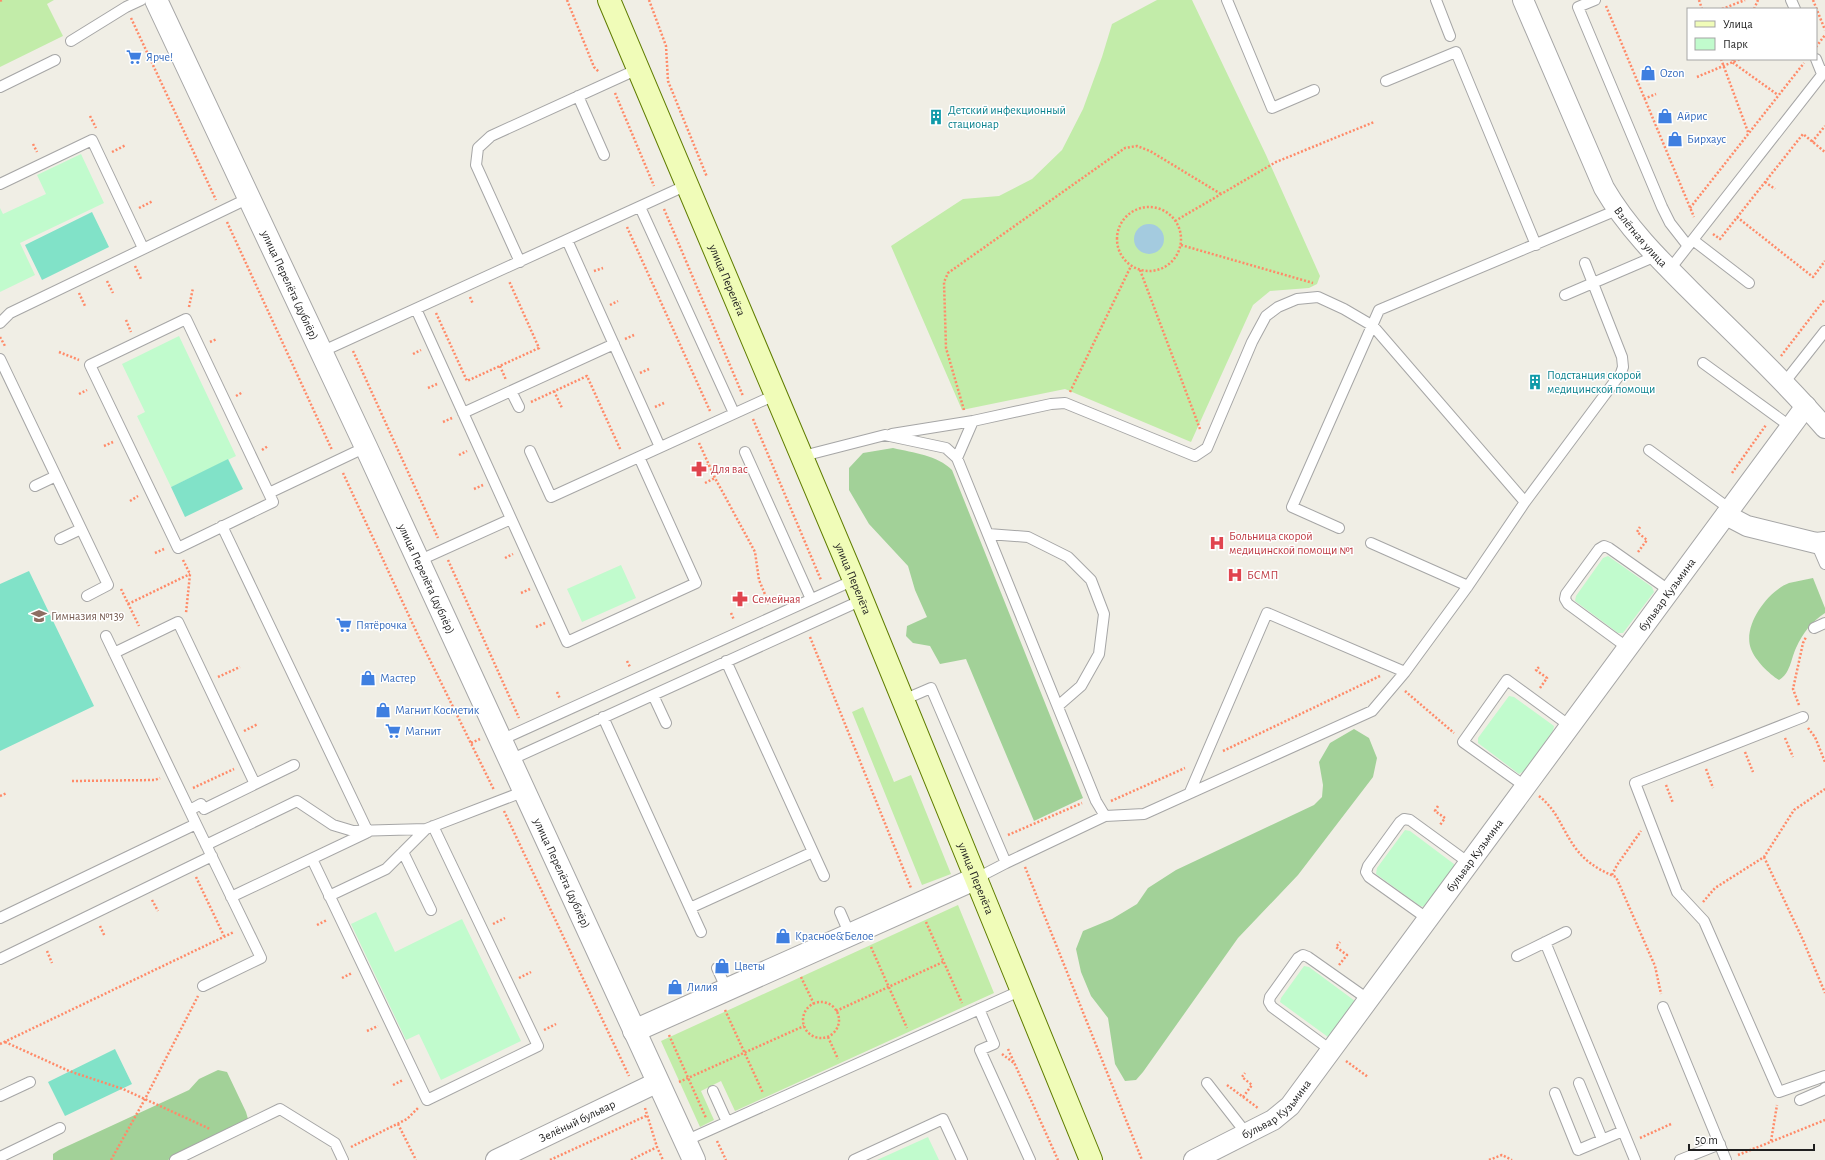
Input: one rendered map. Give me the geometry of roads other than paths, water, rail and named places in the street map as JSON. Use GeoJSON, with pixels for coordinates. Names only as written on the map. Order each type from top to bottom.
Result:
{"type":"FeatureCollection","features":[{"type":"Feature","properties":{"kind":"main road","name":"улица Перелёта"},"geometry":{"type":"LineString","coordinates":[[609,0],[775,395],[803,456],[977,878],[1091,1160]]}},
{"type":"Feature","properties":{"kind":"street","name":"улица Перелёта (дублёр)"},"geometry":{"type":"LineString","coordinates":[[156,0],[366,447],[690,1150]]}},
{"type":"Feature","properties":{"kind":"street","name":"Взлётная улица"},"geometry":{"type":"LineString","coordinates":[[1523,0],[1604,188],[1617,210],[1663,262],[1777,376],[1825,428]]}},
{"type":"Feature","properties":{"kind":"street","name":"бульвар Кузьмина"},"geometry":{"type":"LineString","coordinates":[[1194,1160],[1273,1120],[1290,1106],[1336,1054],[1369,1000],[1806,406]]}},
{"type":"Feature","properties":{"kind":"street"},"geometry":{"type":"LineString","coordinates":[[1728,512],[1747,526],[1821,542]]}},
{"type":"Feature","properties":{"kind":"street"},"geometry":{"type":"LineString","coordinates":[[634,1031],[977,878]]}},
{"type":"Feature","properties":{"kind":"street","name":"Зелёный бульвар"},"geometry":{"type":"LineString","coordinates":[[496,1160],[658,1082]]}},
{"type":"Feature","properties":{"kind":"lane"},"geometry":{"type":"LineString","coordinates":[[71,41],[126,7],[141,0]]}},
{"type":"Feature","properties":{"kind":"lane"},"geometry":{"type":"LineString","coordinates":[[1227,0],[1272,108],[1314,90]]}},
{"type":"Feature","properties":{"kind":"lane"},"geometry":{"type":"LineString","coordinates":[[1436,0],[1450,36]]}},
{"type":"Feature","properties":{"kind":"lane"},"geometry":{"type":"LineString","coordinates":[[1595,0],[1578,7],[1670,223],[1690,243],[1749,283]]}},
{"type":"Feature","properties":{"kind":"lane"},"geometry":{"type":"LineString","coordinates":[[1386,81],[1456,52],[1536,245]]}},
{"type":"Feature","properties":{"kind":"lane"},"geometry":{"type":"LineString","coordinates":[[0,86],[56,60]]}},
{"type":"Feature","properties":{"kind":"lane"},"geometry":{"type":"LineString","coordinates":[[1565,295],[1593,283],[1663,262],[1690,243],[1824,73],[1817,60]]}},
{"type":"Feature","properties":{"kind":"lane"},"geometry":{"type":"LineString","coordinates":[[520,262],[476,165],[478,148],[491,136],[638,69]]}},
{"type":"Feature","properties":{"kind":"lane"},"geometry":{"type":"LineString","coordinates":[[578,96],[604,155]]}},
{"type":"Feature","properties":{"kind":"lane"},"geometry":{"type":"LineString","coordinates":[[0,184],[92,140],[143,248]]}},
{"type":"Feature","properties":{"kind":"lane"},"geometry":{"type":"LineString","coordinates":[[321,352],[687,185]]}},
{"type":"Feature","properties":{"kind":"lane"},"geometry":{"type":"LineString","coordinates":[[0,324],[10,312],[249,198]]}},
{"type":"Feature","properties":{"kind":"lane"},"geometry":{"type":"LineString","coordinates":[[640,207],[734,413]]}},
{"type":"Feature","properties":{"kind":"lane"},"geometry":{"type":"LineString","coordinates":[[1339,528],[1292,507],[1379,310],[1617,210]]}},
{"type":"Feature","properties":{"kind":"lane"},"geometry":{"type":"LineString","coordinates":[[567,240],[660,447]]}},
{"type":"Feature","properties":{"kind":"lane"},"geometry":{"type":"LineString","coordinates":[[977,878],[1105,816],[1144,814],[1372,711],[1405,672],[1468,586],[1525,502],[1621,374],[1623,367],[1622,357],[1585,263]]}},
{"type":"Feature","properties":{"kind":"lane"},"geometry":{"type":"LineString","coordinates":[[803,456],[885,435],[970,421],[1051,404],[1065,403],[1195,456],[1206,448],[1252,342],[1266,316],[1278,307],[1297,299],[1318,297],[1372,326],[1525,502]]}},
{"type":"Feature","properties":{"kind":"lane"},"geometry":{"type":"LineString","coordinates":[[416,309],[459,414],[511,519],[567,642],[696,583],[639,457]]}},
{"type":"Feature","properties":{"kind":"lane"},"geometry":{"type":"LineString","coordinates":[[186,319],[269,493],[273,502],[178,548],[90,365],[186,319]]}},
{"type":"Feature","properties":{"kind":"lane"},"geometry":{"type":"LineString","coordinates":[[1777,376],[1825,331]]}},
{"type":"Feature","properties":{"kind":"lane"},"geometry":{"type":"LineString","coordinates":[[459,414],[614,344]]}},
{"type":"Feature","properties":{"kind":"lane"},"geometry":{"type":"LineString","coordinates":[[0,359],[108,585],[88,596]]}},
{"type":"Feature","properties":{"kind":"lane"},"geometry":{"type":"LineString","coordinates":[[1703,363],[1791,427]]}},
{"type":"Feature","properties":{"kind":"lane"},"geometry":{"type":"LineString","coordinates":[[511,391],[519,407]]}},
{"type":"Feature","properties":{"kind":"lane"},"geometry":{"type":"LineString","coordinates":[[530,451],[551,497],[775,395]]}},
{"type":"Feature","properties":{"kind":"lane"},"geometry":{"type":"LineString","coordinates":[[957,458],[970,421]]}},
{"type":"Feature","properties":{"kind":"lane"},"geometry":{"type":"LineString","coordinates":[[885,435],[946,448],[957,458],[1096,801],[1105,816]]}},
{"type":"Feature","properties":{"kind":"lane"},"geometry":{"type":"LineString","coordinates":[[269,493],[366,447]]}},
{"type":"Feature","properties":{"kind":"lane"},"geometry":{"type":"LineString","coordinates":[[1649,450],[1714,497],[1728,512]]}},
{"type":"Feature","properties":{"kind":"lane"},"geometry":{"type":"LineString","coordinates":[[745,452],[811,599]]}},
{"type":"Feature","properties":{"kind":"lane"},"geometry":{"type":"LineString","coordinates":[[35,486],[56,476]]}},
{"type":"Feature","properties":{"kind":"lane"},"geometry":{"type":"LineString","coordinates":[[418,561],[511,519]]}},
{"type":"Feature","properties":{"kind":"lane"},"geometry":{"type":"LineString","coordinates":[[222,526],[368,832]]}},
{"type":"Feature","properties":{"kind":"lane"},"geometry":{"type":"LineString","coordinates":[[60,539],[81,529]]}},
{"type":"Feature","properties":{"kind":"lane"},"geometry":{"type":"LineString","coordinates":[[988,534],[1028,537],[1068,557],[1091,580],[1104,614],[1099,654],[1081,686],[1058,706]]}},
{"type":"Feature","properties":{"kind":"lane"},"geometry":{"type":"LineString","coordinates":[[1821,542],[1825,564]]}},
{"type":"Feature","properties":{"kind":"lane"},"geometry":{"type":"LineString","coordinates":[[1371,543],[1468,586]]}},
{"type":"Feature","properties":{"kind":"lane"},"geometry":{"type":"LineString","coordinates":[[1628,648],[1568,604],[1565,599],[1566,594],[1599,549],[1604,546],[1609,548],[1670,591]]}},
{"type":"Feature","properties":{"kind":"lane"},"geometry":{"type":"LineString","coordinates":[[506,750],[811,599],[826,593],[858,590]]}},
{"type":"Feature","properties":{"kind":"lane"},"geometry":{"type":"LineString","coordinates":[[506,750],[604,717],[805,626],[858,590]]}},
{"type":"Feature","properties":{"kind":"lane"},"geometry":{"type":"LineString","coordinates":[[1190,792],[1267,613],[1405,672]]}},
{"type":"Feature","properties":{"kind":"lane"},"geometry":{"type":"LineString","coordinates":[[114,653],[178,622],[255,784]]}},
{"type":"Feature","properties":{"kind":"lane"},"geometry":{"type":"LineString","coordinates":[[1814,628],[1825,623]]}},
{"type":"Feature","properties":{"kind":"lane"},"geometry":{"type":"LineString","coordinates":[[106,636],[261,958],[203,986]]}},
{"type":"Feature","properties":{"kind":"lane"},"geometry":{"type":"LineString","coordinates":[[726,661],[824,876]]}},
{"type":"Feature","properties":{"kind":"lane"},"geometry":{"type":"LineString","coordinates":[[1526,787],[1463,742],[1504,678],[1570,726]]}},
{"type":"Feature","properties":{"kind":"lane"},"geometry":{"type":"LineString","coordinates":[[903,700],[932,688],[1006,863]]}},
{"type":"Feature","properties":{"kind":"lane"},"geometry":{"type":"LineString","coordinates":[[653,694],[666,723]]}},
{"type":"Feature","properties":{"kind":"lane"},"geometry":{"type":"LineString","coordinates":[[604,717],[701,932]]}},
{"type":"Feature","properties":{"kind":"lane"},"geometry":{"type":"LineString","coordinates":[[1803,717],[1635,783],[1677,892],[1704,921],[1779,1092],[1825,1076]]}},
{"type":"Feature","properties":{"kind":"lane"},"geometry":{"type":"LineString","coordinates":[[190,810],[201,804],[204,809],[294,765]]}},
{"type":"Feature","properties":{"kind":"lane"},"geometry":{"type":"LineString","coordinates":[[206,845],[297,801],[332,825],[353,831],[368,832],[430,828],[525,791]]}},
{"type":"Feature","properties":{"kind":"lane"},"geometry":{"type":"LineString","coordinates":[[1428,920],[1369,877],[1366,872],[1368,866],[1400,822],[1404,819],[1410,820],[1469,863]]}},
{"type":"Feature","properties":{"kind":"lane"},"geometry":{"type":"LineString","coordinates":[[0,918],[196,824]]}},
{"type":"Feature","properties":{"kind":"lane"},"geometry":{"type":"LineString","coordinates":[[330,896],[386,869],[430,828]]}},
{"type":"Feature","properties":{"kind":"lane"},"geometry":{"type":"LineString","coordinates":[[312,859],[427,1100],[538,1046],[430,828]]}},
{"type":"Feature","properties":{"kind":"lane"},"geometry":{"type":"LineString","coordinates":[[232,897],[368,832]]}},
{"type":"Feature","properties":{"kind":"lane"},"geometry":{"type":"LineString","coordinates":[[403,852],[431,910]]}},
{"type":"Feature","properties":{"kind":"lane"},"geometry":{"type":"LineString","coordinates":[[690,908],[813,852]]}},
{"type":"Feature","properties":{"kind":"lane"},"geometry":{"type":"LineString","coordinates":[[0,958],[180,873],[212,856]]}},
{"type":"Feature","properties":{"kind":"lane"},"geometry":{"type":"LineString","coordinates":[[840,912],[856,932]]}},
{"type":"Feature","properties":{"kind":"lane"},"geometry":{"type":"LineString","coordinates":[[1517,956],[1566,932]]}},
{"type":"Feature","properties":{"kind":"lane"},"geometry":{"type":"LineString","coordinates":[[1545,942],[1635,1160]]}},
{"type":"Feature","properties":{"kind":"lane"},"geometry":{"type":"LineString","coordinates":[[1336,1054],[1270,1005],[1270,997],[1300,956],[1306,955],[1369,1000]]}},
{"type":"Feature","properties":{"kind":"lane"},"geometry":{"type":"LineString","coordinates":[[717,968],[722,992]]}},
{"type":"Feature","properties":{"kind":"lane"},"geometry":{"type":"LineString","coordinates":[[690,1150],[711,1129],[1022,990]]}},
{"type":"Feature","properties":{"kind":"lane"},"geometry":{"type":"LineString","coordinates":[[1663,1007],[1726,1160]]}},
{"type":"Feature","properties":{"kind":"lane"},"geometry":{"type":"LineString","coordinates":[[979,1010],[994,1044],[980,1050],[1030,1160]]}},
{"type":"Feature","properties":{"kind":"lane"},"geometry":{"type":"LineString","coordinates":[[0,1096],[30,1082]]}},
{"type":"Feature","properties":{"kind":"lane"},"geometry":{"type":"LineString","coordinates":[[1207,1083],[1246,1133]]}},
{"type":"Feature","properties":{"kind":"lane"},"geometry":{"type":"LineString","coordinates":[[1579,1083],[1602,1139]]}},
{"type":"Feature","properties":{"kind":"lane"},"geometry":{"type":"LineString","coordinates":[[1800,1100],[1825,1088]]}},
{"type":"Feature","properties":{"kind":"lane"},"geometry":{"type":"LineString","coordinates":[[713,1090],[727,1122]]}},
{"type":"Feature","properties":{"kind":"lane"},"geometry":{"type":"LineString","coordinates":[[1555,1093],[1578,1150],[1623,1131]]}},
{"type":"Feature","properties":{"kind":"lane"},"geometry":{"type":"LineString","coordinates":[[175,1160],[280,1110],[335,1143],[341,1156]]}},
{"type":"Feature","properties":{"kind":"lane"},"geometry":{"type":"LineString","coordinates":[[854,1160],[943,1119],[962,1160]]}},
{"type":"Feature","properties":{"kind":"lane"},"geometry":{"type":"LineString","coordinates":[[0,1157],[60,1128]]}},
{"type":"Feature","properties":{"kind":"lane"},"geometry":{"type":"LineString","coordinates":[[1680,1160],[1720,1144]]}},
{"type":"Feature","properties":{"kind":"water"},"geometry":{"type":"Polygon","coordinates":[[[1149,224],[1160,228],[1164,239],[1160,250],[1149,254],[1138,250],[1134,239],[1138,228],[1149,224]]]}},
{"type":"Feature","properties":{"kind":"place","name":"Ярче!"},"geometry":{"type":"Point","coordinates":[134,57]}},
{"type":"Feature","properties":{"kind":"place","name":"Ozon"},"geometry":{"type":"Point","coordinates":[1648,73]}},
{"type":"Feature","properties":{"kind":"place","name":"Айрис"},"geometry":{"type":"Point","coordinates":[1665,116]}},
{"type":"Feature","properties":{"kind":"place","name":"Детский инфекционный стационар"},"geometry":{"type":"Point","coordinates":[936,117]}},
{"type":"Feature","properties":{"kind":"place","name":"Бирхаус"},"geometry":{"type":"Point","coordinates":[1675,139]}},
{"type":"Feature","properties":{"kind":"place","name":"Подстанция скорой медицинской помощи"},"geometry":{"type":"Point","coordinates":[1535,382]}},
{"type":"Feature","properties":{"kind":"place","name":"Для вас"},"geometry":{"type":"Point","coordinates":[699,469]}},
{"type":"Feature","properties":{"kind":"place","name":"Больница скорой медицинской помощи №1"},"geometry":{"type":"Point","coordinates":[1217,543]}},
{"type":"Feature","properties":{"kind":"place","name":"БСМП"},"geometry":{"type":"Point","coordinates":[1235,575]}},
{"type":"Feature","properties":{"kind":"place","name":"Семейная"},"geometry":{"type":"Point","coordinates":[740,599]}},
{"type":"Feature","properties":{"kind":"place","name":"Гимназия №139"},"geometry":{"type":"Point","coordinates":[39,616]}},
{"type":"Feature","properties":{"kind":"place","name":"Пятёрочка"},"geometry":{"type":"Point","coordinates":[344,625]}},
{"type":"Feature","properties":{"kind":"place","name":"Мастер"},"geometry":{"type":"Point","coordinates":[368,678]}},
{"type":"Feature","properties":{"kind":"place","name":"Магнит Косметик"},"geometry":{"type":"Point","coordinates":[383,710]}},
{"type":"Feature","properties":{"kind":"place","name":"Магнит"},"geometry":{"type":"Point","coordinates":[393,731]}},
{"type":"Feature","properties":{"kind":"place","name":"Красное&Белое"},"geometry":{"type":"Point","coordinates":[783,936]}},
{"type":"Feature","properties":{"kind":"place","name":"Цветы"},"geometry":{"type":"Point","coordinates":[722,966]}},
{"type":"Feature","properties":{"kind":"place","name":"Лилия"},"geometry":{"type":"Point","coordinates":[675,987]}}]}
